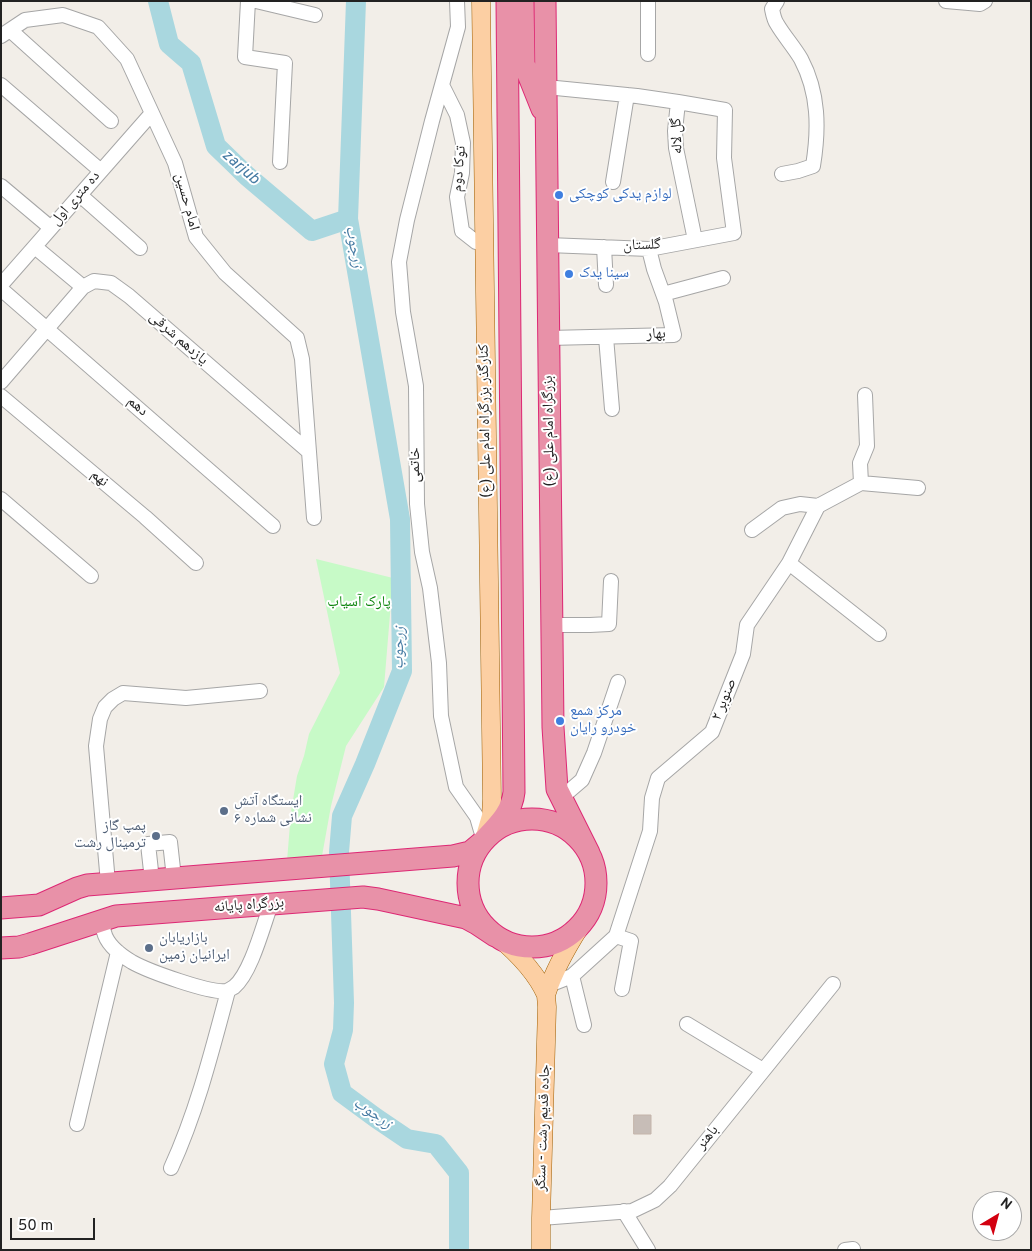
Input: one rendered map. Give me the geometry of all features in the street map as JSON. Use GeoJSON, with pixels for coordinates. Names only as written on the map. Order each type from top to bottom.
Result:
{"type":"FeatureCollection","features":[{"type":"Feature","properties":{"kind":"highway"},"geometry":{"type":"LineString","coordinates":[[515,11],[545,11]]}},
{"type":"Feature","properties":{"kind":"highway"},"geometry":{"type":"LineString","coordinates":[[515,11],[524,64],[546,121]]}},
{"type":"Feature","properties":{"kind":"highway"},"geometry":{"type":"LineString","coordinates":[[6,907],[40,905],[82,886],[108,883],[453,856],[470,852],[483,841],[496,830],[506,824],[536,819],[552,822],[566,828],[578,838],[589,852],[596,873],[596,891],[591,909],[580,927],[562,940],[542,947],[517,946],[497,937],[486,928],[477,916],[468,890],[470,866],[476,852],[483,841],[506,815],[512,803],[514,792],[509,245],[515,11]]}},
{"type":"Feature","properties":{"kind":"highway","name":"بزرگراه امام علی (ع)"},"geometry":{"type":"LineString","coordinates":[[545,11],[553,727],[557,789],[589,852]]}},
{"type":"Feature","properties":{"kind":"highway","name":"بزرگراه پایانه"},"geometry":{"type":"LineString","coordinates":[[1,948],[19,947],[119,916],[363,897],[466,918],[497,937]]}},
{"type":"Feature","properties":{"kind":"main road","name":"کنارگذر بزرگراه امام علی (ع)"},"geometry":{"type":"LineString","coordinates":[[480,1],[492,799],[491,816],[483,841]]}},
{"type":"Feature","properties":{"kind":"main road"},"geometry":{"type":"LineString","coordinates":[[484,244],[509,245]]}},
{"type":"Feature","properties":{"kind":"main road"},"geometry":{"type":"LineString","coordinates":[[547,996],[562,956],[580,927]]}},
{"type":"Feature","properties":{"kind":"main road"},"geometry":{"type":"LineString","coordinates":[[497,937],[514,951],[527,966],[547,996]]}},
{"type":"Feature","properties":{"kind":"main road","name":"جاده قدیم رشت - سنگر"},"geometry":{"type":"LineString","coordinates":[[542,1250],[541,1218],[547,996]]}},
{"type":"Feature","properties":{"kind":"street"},"geometry":{"type":"LineString","coordinates":[[248,1],[245,57],[285,63],[280,162]]}},
{"type":"Feature","properties":{"kind":"street"},"geometry":{"type":"LineString","coordinates":[[256,1],[315,15]]}},
{"type":"Feature","properties":{"kind":"street","name":"خاتمی"},"geometry":{"type":"LineString","coordinates":[[457,1],[458,27],[407,220],[399,262],[403,312],[416,386],[417,504],[422,552],[430,588],[439,663],[441,716],[456,787],[477,818],[483,841]]}},
{"type":"Feature","properties":{"kind":"street"},"geometry":{"type":"LineString","coordinates":[[648,1],[648,54]]}},
{"type":"Feature","properties":{"kind":"street"},"geometry":{"type":"LineString","coordinates":[[777,1],[772,9],[776,22],[802,61],[816,102],[817,120],[817,142],[813,166],[782,174]]}},
{"type":"Feature","properties":{"kind":"street"},"geometry":{"type":"LineString","coordinates":[[946,1],[980,4],[986,1]]}},
{"type":"Feature","properties":{"kind":"street","name":"امام حسین"},"geometry":{"type":"LineString","coordinates":[[5,33],[25,20],[63,15],[98,27],[127,59],[175,163],[196,237],[225,273],[297,338],[302,358],[314,518]]}},
{"type":"Feature","properties":{"kind":"street"},"geometry":{"type":"LineString","coordinates":[[5,33],[111,121]]}},
{"type":"Feature","properties":{"kind":"street"},"geometry":{"type":"LineString","coordinates":[[1,84],[101,171]]}},
{"type":"Feature","properties":{"kind":"street","name":"توکا دوم"},"geometry":{"type":"LineString","coordinates":[[442,85],[457,115],[463,143],[462,173],[457,197],[462,231],[476,242],[484,244]]}},
{"type":"Feature","properties":{"kind":"street","name":"گل لاله"},"geometry":{"type":"LineString","coordinates":[[546,87],[678,102],[675,130],[676,148],[695,240]]}},
{"type":"Feature","properties":{"kind":"street"},"geometry":{"type":"LineString","coordinates":[[613,182],[627,96]]}},
{"type":"Feature","properties":{"kind":"street","name":"گلستان"},"geometry":{"type":"LineString","coordinates":[[548,245],[649,249],[734,233],[724,158],[724,110],[678,102]]}},
{"type":"Feature","properties":{"kind":"street","name":"ده متری اول"},"geometry":{"type":"LineString","coordinates":[[1,285],[152,113]]}},
{"type":"Feature","properties":{"kind":"street"},"geometry":{"type":"LineString","coordinates":[[1,186],[51,228]]}},
{"type":"Feature","properties":{"kind":"street"},"geometry":{"type":"LineString","coordinates":[[80,195],[140,248]]}},
{"type":"Feature","properties":{"kind":"street"},"geometry":{"type":"LineString","coordinates":[[1,382],[82,287],[35,247]]}},
{"type":"Feature","properties":{"kind":"street"},"geometry":{"type":"LineString","coordinates":[[604,247],[606,285]]}},
{"type":"Feature","properties":{"kind":"street","name":"بهار"},"geometry":{"type":"LineString","coordinates":[[549,338],[674,335],[666,302],[649,249]]}},
{"type":"Feature","properties":{"kind":"street"},"geometry":{"type":"LineString","coordinates":[[663,294],[723,278]]}},
{"type":"Feature","properties":{"kind":"street","name":"یازدهم شرقی"},"geometry":{"type":"LineString","coordinates":[[82,287],[94,281],[112,283],[308,452]]}},
{"type":"Feature","properties":{"kind":"street","name":"دهم"},"geometry":{"type":"LineString","coordinates":[[1,289],[273,526]]}},
{"type":"Feature","properties":{"kind":"street"},"geometry":{"type":"LineString","coordinates":[[606,337],[612,409]]}},
{"type":"Feature","properties":{"kind":"street"},"geometry":{"type":"LineString","coordinates":[[860,483],[860,462],[867,446],[865,395]]}},
{"type":"Feature","properties":{"kind":"street","name":"نهم"},"geometry":{"type":"LineString","coordinates":[[1,396],[196,563]]}},
{"type":"Feature","properties":{"kind":"street"},"geometry":{"type":"LineString","coordinates":[[752,530],[782,508],[800,504],[818,506],[860,483],[918,488]]}},
{"type":"Feature","properties":{"kind":"street"},"geometry":{"type":"LineString","coordinates":[[1,499],[91,576]]}},
{"type":"Feature","properties":{"kind":"street","name":"صنوبر ۲"},"geometry":{"type":"LineString","coordinates":[[547,996],[616,936],[650,831],[652,798],[658,778],[712,732],[743,654],[747,625],[788,563],[818,506]]}},
{"type":"Feature","properties":{"kind":"street"},"geometry":{"type":"LineString","coordinates":[[788,563],[879,634]]}},
{"type":"Feature","properties":{"kind":"street"},"geometry":{"type":"LineString","coordinates":[[552,625],[609,624],[611,581]]}},
{"type":"Feature","properties":{"kind":"street"},"geometry":{"type":"LineString","coordinates":[[561,798],[582,780],[597,744],[618,682]]}},
{"type":"Feature","properties":{"kind":"street"},"geometry":{"type":"LineString","coordinates":[[108,883],[96,746],[100,719],[105,707],[123,693],[186,698],[260,692]]}},
{"type":"Feature","properties":{"kind":"street"},"geometry":{"type":"LineString","coordinates":[[152,880],[148,844],[170,842],[174,878]]}},
{"type":"Feature","properties":{"kind":"street"},"geometry":{"type":"LineString","coordinates":[[108,918],[103,930],[104,935],[118,952],[133,962],[168,977],[196,986],[218,991],[228,991],[236,986],[251,962],[271,904]]}},
{"type":"Feature","properties":{"kind":"street"},"geometry":{"type":"LineString","coordinates":[[616,936],[630,941],[622,989]]}},
{"type":"Feature","properties":{"kind":"street"},"geometry":{"type":"LineString","coordinates":[[77,1124],[118,952]]}},
{"type":"Feature","properties":{"kind":"street"},"geometry":{"type":"LineString","coordinates":[[572,976],[584,1025]]}},
{"type":"Feature","properties":{"kind":"street","name":"باهنر"},"geometry":{"type":"LineString","coordinates":[[541,1218],[632,1211],[655,1200],[670,1186],[833,984]]}},
{"type":"Feature","properties":{"kind":"street"},"geometry":{"type":"LineString","coordinates":[[171,1168],[202,1088],[228,991]]}},
{"type":"Feature","properties":{"kind":"street"},"geometry":{"type":"LineString","coordinates":[[687,1024],[763,1070]]}},
{"type":"Feature","properties":{"kind":"street"},"geometry":{"type":"LineString","coordinates":[[624,1211],[648,1250]]}},
{"type":"Feature","properties":{"kind":"street"},"geometry":{"type":"LineString","coordinates":[[845,1250],[853,1249]]}},
{"type":"Feature","properties":{"kind":"green space","name":"پارک آسیاب"},"geometry":{"type":"Polygon","coordinates":[[[316,559],[393,578],[384,687],[346,746],[331,806],[320,867],[287,861],[291,812],[297,776],[309,734],[340,673],[316,559]]]}},
{"type":"Feature","properties":{"kind":"building"},"geometry":{"type":"Polygon","coordinates":[[[634,1115],[651,1115],[651,1134],[634,1134],[634,1115]]]}},
{"type":"Feature","properties":{"kind":"waterway","name":"zarjub"},"geometry":{"type":"LineString","coordinates":[[158,1],[169,44],[191,63],[216,146],[247,176],[312,231],[348,219]]}},
{"type":"Feature","properties":{"kind":"waterway","name":"زرجوب"},"geometry":{"type":"LineString","coordinates":[[356,1],[348,219],[400,519],[402,671],[342,816],[339,852],[344,1003],[343,1030],[334,1064],[342,1093],[407,1139],[436,1144],[459,1173],[459,1250]]}},
{"type":"Feature","properties":{"kind":"place","name":"لوازم یدکی کوچکی"},"geometry":{"type":"Point","coordinates":[559,195]}},
{"type":"Feature","properties":{"kind":"place","name":"سینا یدک"},"geometry":{"type":"Point","coordinates":[569,274]}},
{"type":"Feature","properties":{"kind":"place","name":"مرکز شمع خودرو رایان"},"geometry":{"type":"Point","coordinates":[560,721]}},
{"type":"Feature","properties":{"kind":"place","name":"ایستگاه آتش نشانی شماره ۶"},"geometry":{"type":"Point","coordinates":[224,811]}},
{"type":"Feature","properties":{"kind":"place","name":"پمپ گاز ترمینال رشت"},"geometry":{"type":"Point","coordinates":[156,836]}},
{"type":"Feature","properties":{"kind":"place","name":"بازاریابان ایرانیان زمین"},"geometry":{"type":"Point","coordinates":[149,948]}}]}
